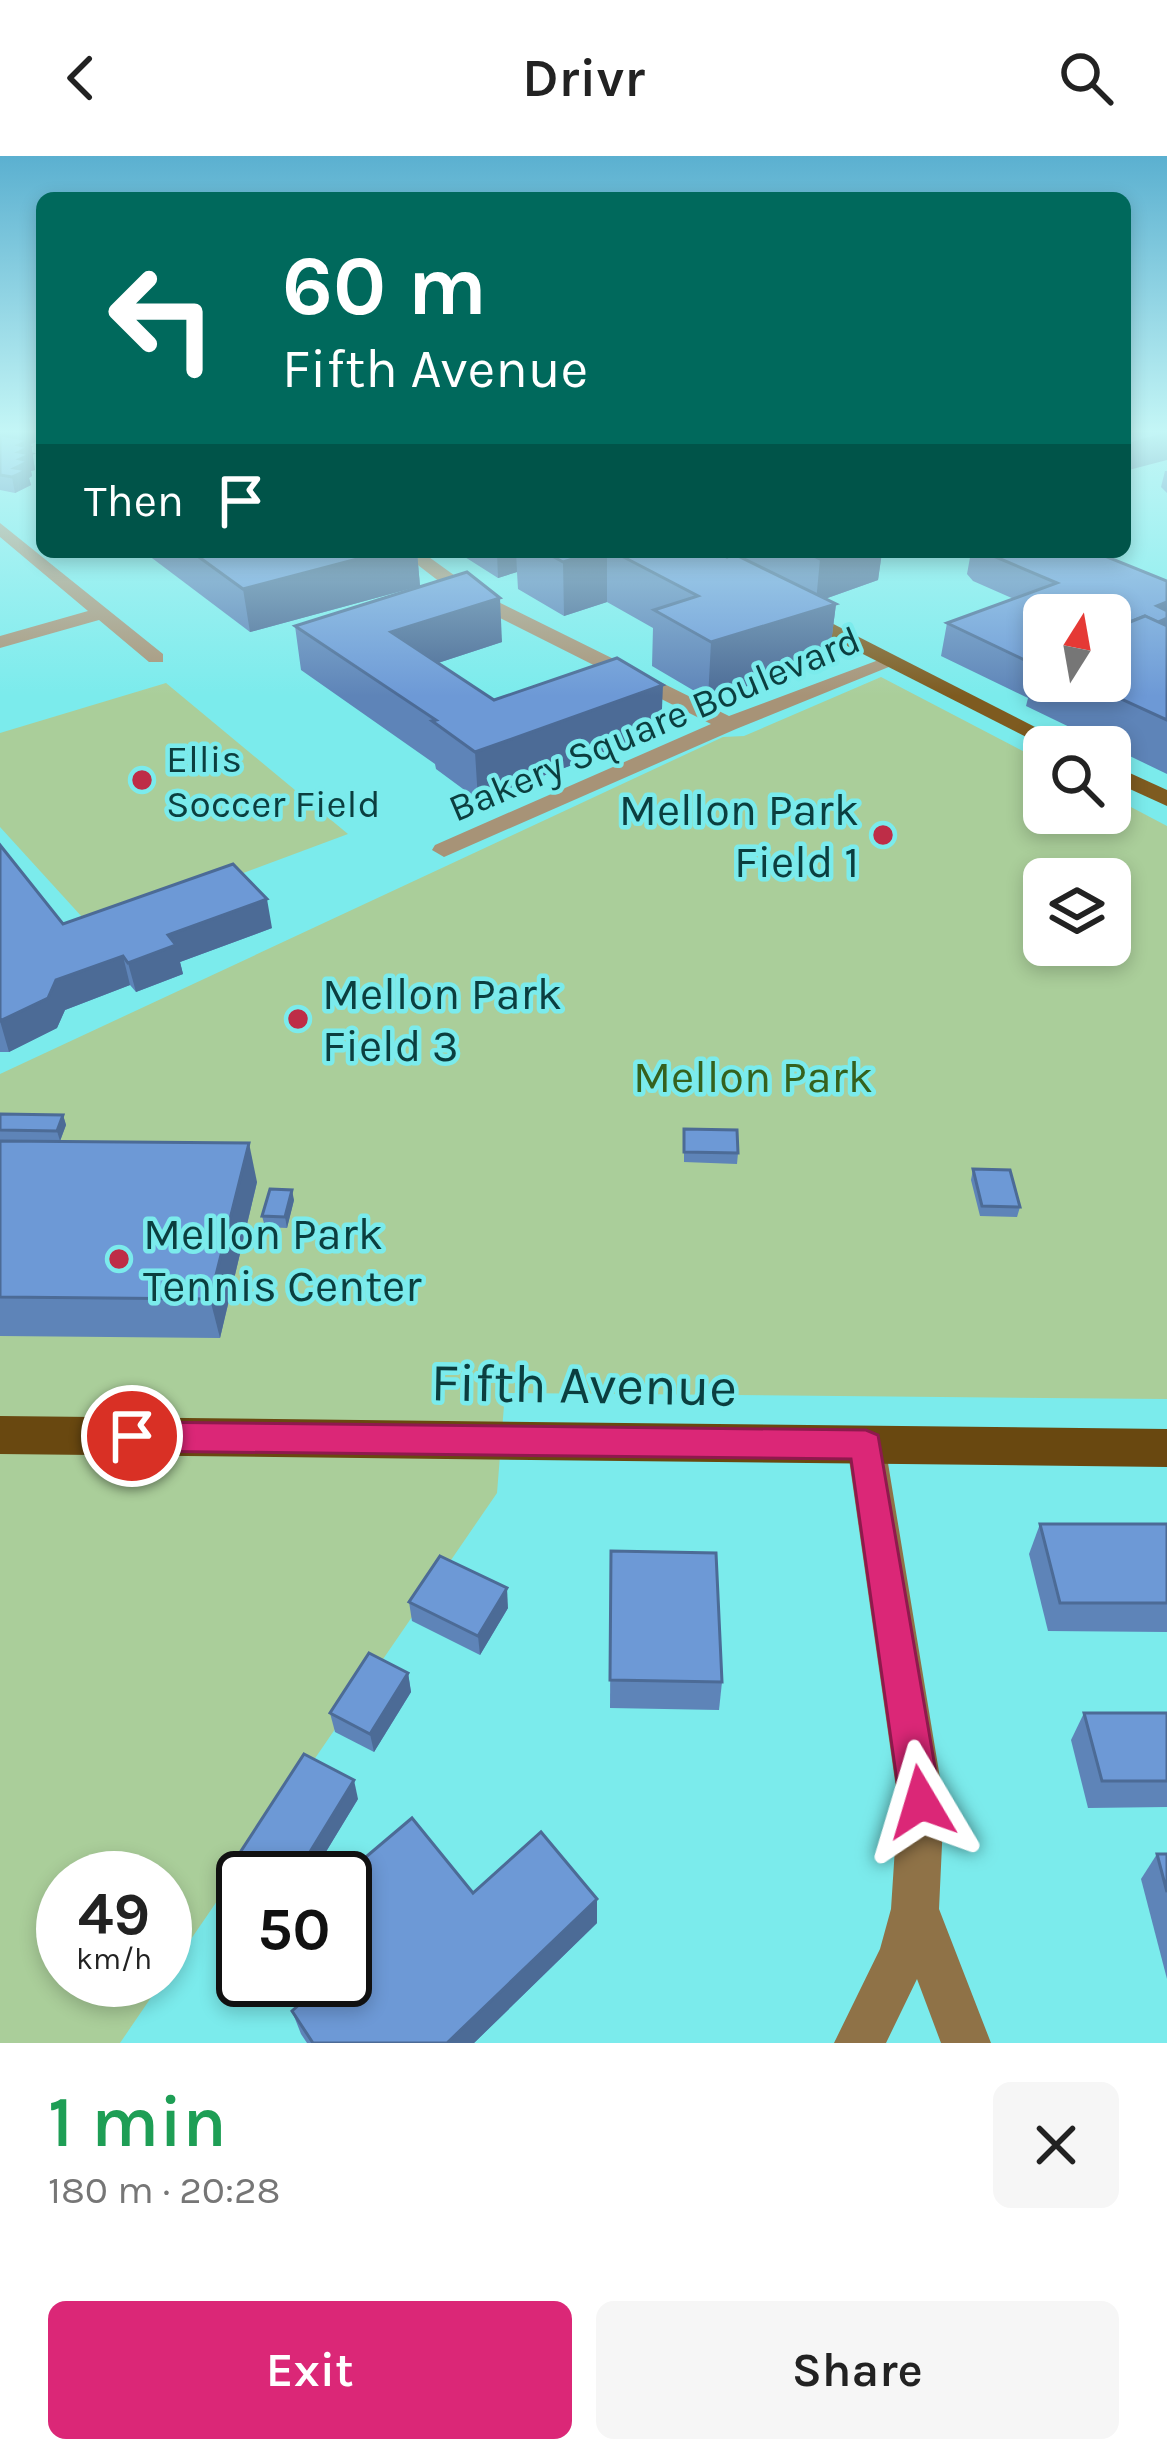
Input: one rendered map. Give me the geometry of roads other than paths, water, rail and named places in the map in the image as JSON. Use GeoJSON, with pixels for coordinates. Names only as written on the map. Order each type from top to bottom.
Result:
{"type":"FeatureCollection","features":[{"type":"Feature","properties":{"kind":"highway","name":"Fifth Avenue"},"geometry":{"type":"LineString","coordinates":[[0,1435],[1167,1448]]}},
{"type":"Feature","properties":{"kind":"main road"},"geometry":{"type":"LineString","coordinates":[[777,602],[1023,727]]}},
{"type":"Feature","properties":{"kind":"main road"},"geometry":{"type":"LineString","coordinates":[[1131,782],[1167,800]]}},
{"type":"Feature","properties":{"kind":"main road"},"geometry":{"type":"LineString","coordinates":[[859,2043],[902,1956],[915,1909],[921,1802],[866,1445]]}},
{"type":"Feature","properties":{"kind":"main road"},"geometry":{"type":"LineString","coordinates":[[915,1909],[966,2043]]}},
{"type":"Feature","properties":{"kind":"street"},"geometry":{"type":"LineString","coordinates":[[0,528],[34,547]]}},
{"type":"Feature","properties":{"kind":"street"},"geometry":{"type":"LineString","coordinates":[[45,558],[99,614],[156,658]]}},
{"type":"Feature","properties":{"kind":"street"},"geometry":{"type":"LineString","coordinates":[[418,558],[470,596],[728,724]]}},
{"type":"Feature","properties":{"kind":"street"},"geometry":{"type":"LineString","coordinates":[[0,642],[99,614]]}},
{"type":"Feature","properties":{"kind":"street","name":"Bakery Square Boulevard"},"geometry":{"type":"LineString","coordinates":[[444,850],[728,724],[891,662]]}},
{"type":"Feature","properties":{"kind":"place","name":"Ellis Soccer Field"},"geometry":{"type":"Point","coordinates":[142,780]}},
{"type":"Feature","properties":{"kind":"place","name":"Mellon Park Field 1"},"geometry":{"type":"Point","coordinates":[883,835]}},
{"type":"Feature","properties":{"kind":"place","name":"Mellon Park Field 3"},"geometry":{"type":"Point","coordinates":[298,1019]}},
{"type":"Feature","properties":{"kind":"place","name":"Mellon Park Tennis Center"},"geometry":{"type":"Point","coordinates":[119,1259]}},
{"type":"Feature","properties":{"kind":"park label","name":"Mellon Park"},"geometry":{"type":"Point","coordinates":[753,1076]}}]}
